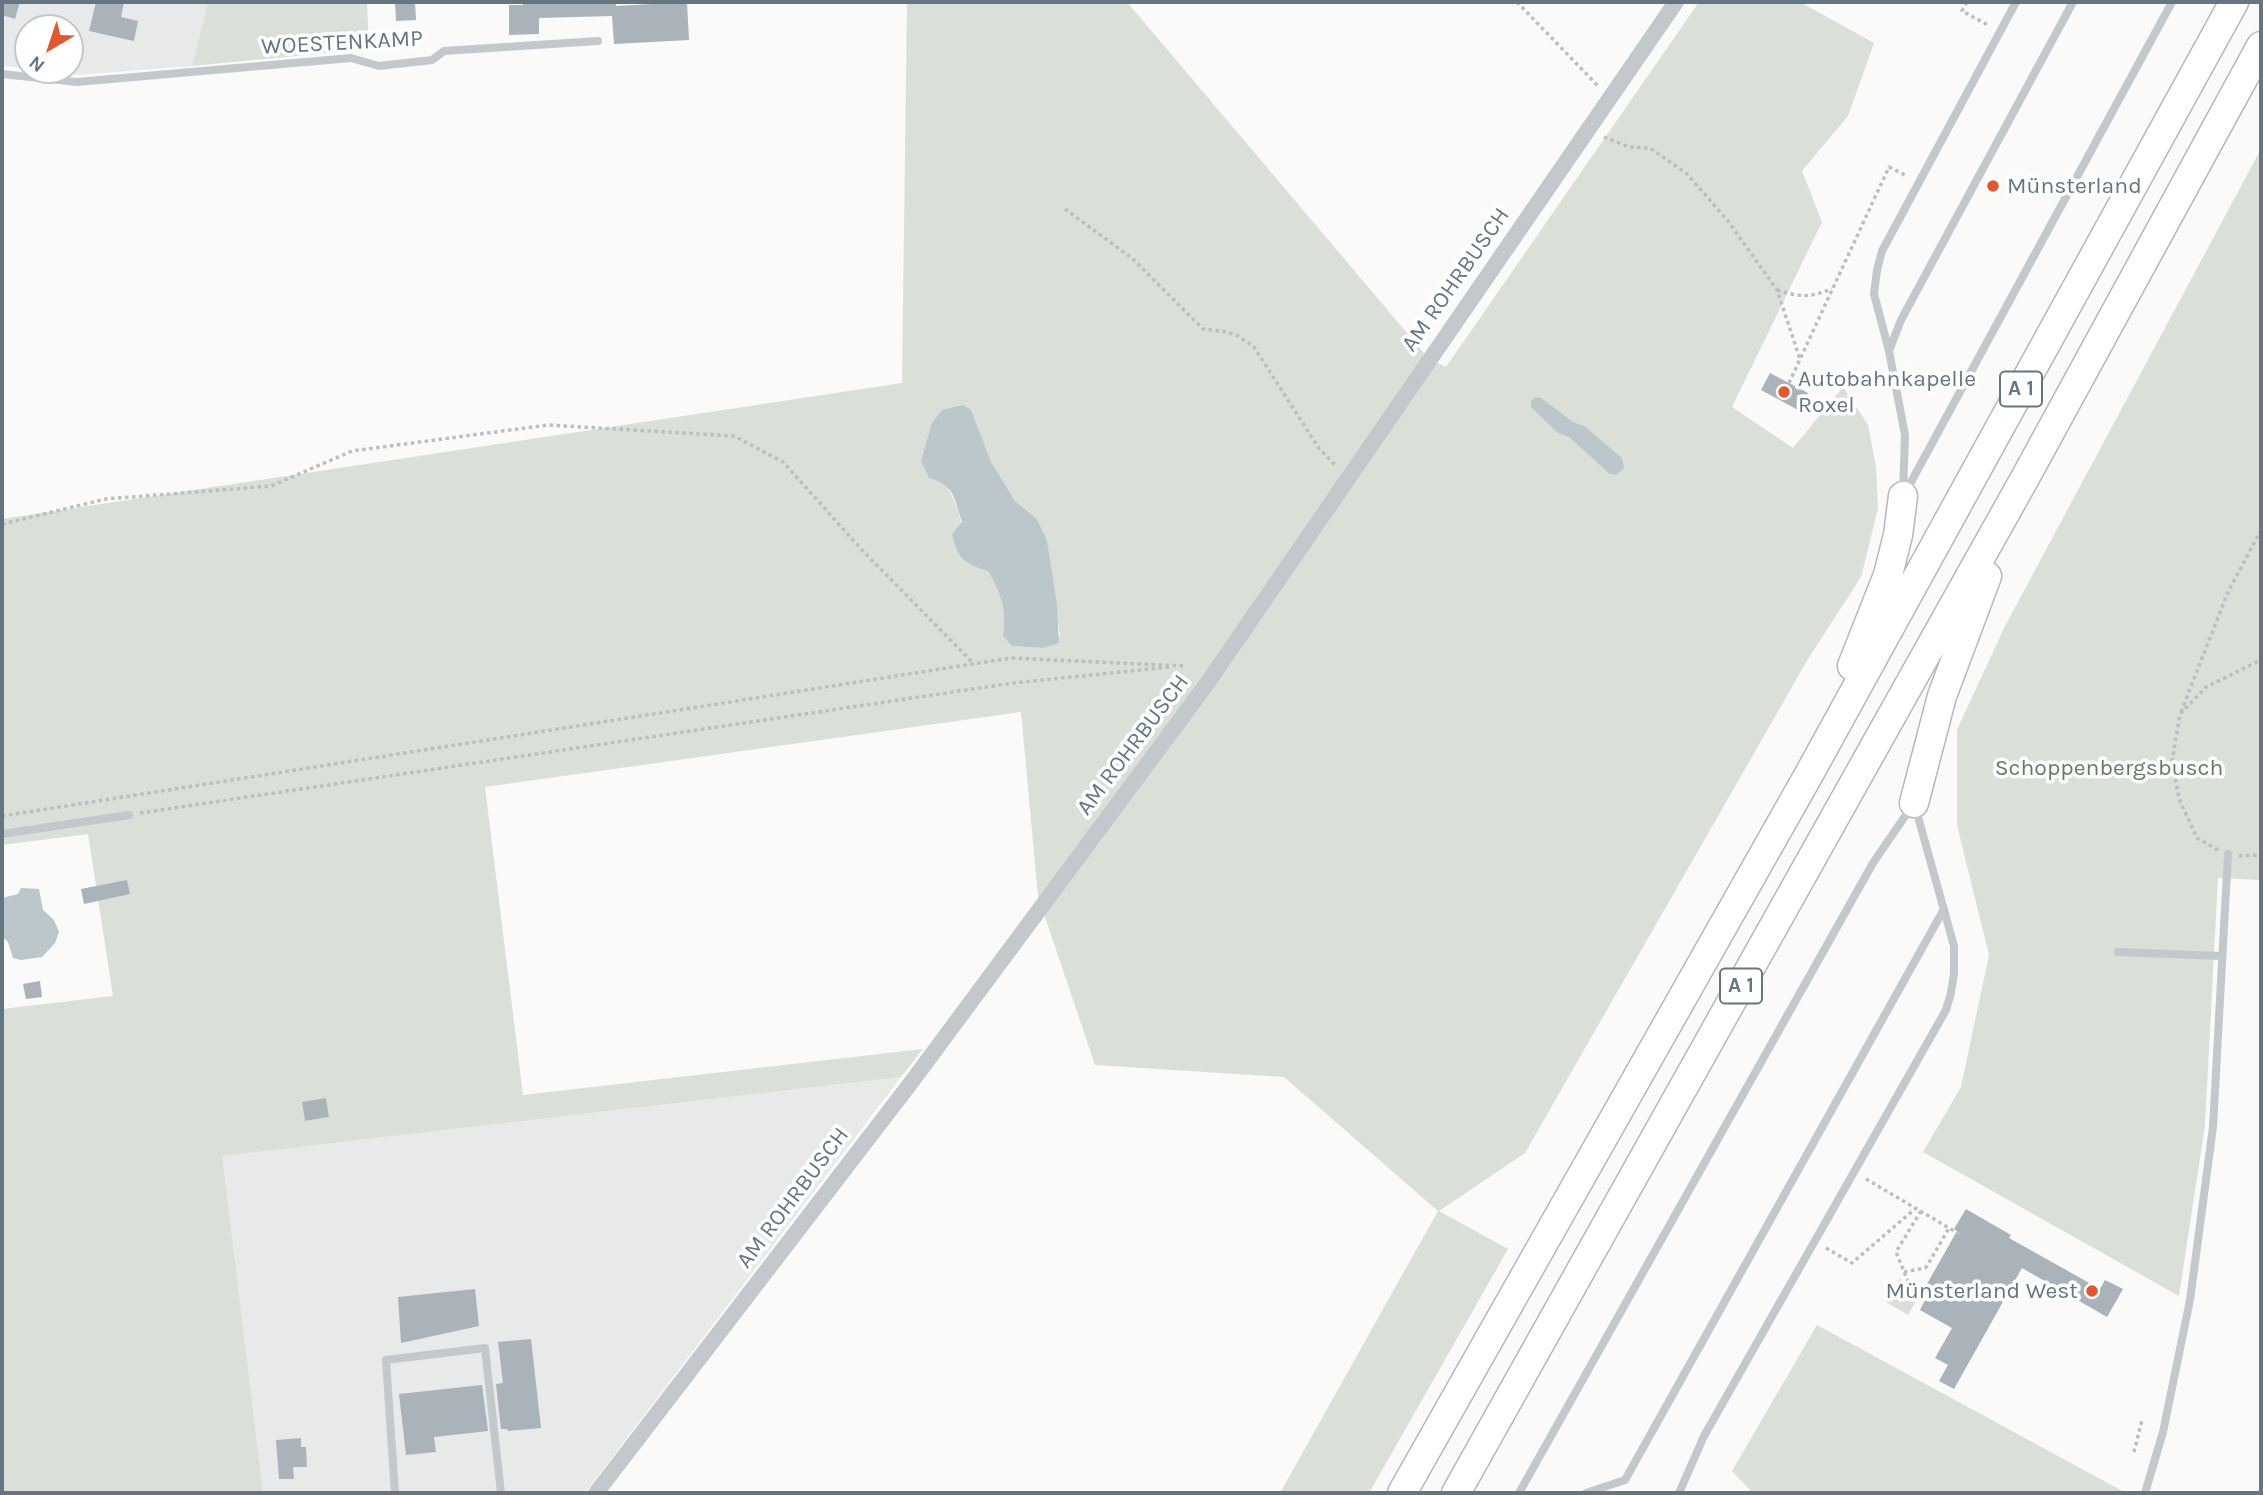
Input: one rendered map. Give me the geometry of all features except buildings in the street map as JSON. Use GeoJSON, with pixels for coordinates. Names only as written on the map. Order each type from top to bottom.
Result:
{"type":"FeatureCollection","features":[{"type":"Feature","properties":{"kind":"highway","name":"A 1"},"geometry":{"type":"LineString","coordinates":[[1402,1493],[1808,776],[2234,2]]}},
{"type":"Feature","properties":{"kind":"highway","name":"A 1"},"geometry":{"type":"LineString","coordinates":[[1456,1493],[2025,478],[2261,46]]}},
{"type":"Feature","properties":{"kind":"highway"},"geometry":{"type":"LineString","coordinates":[[1914,803],[1954,661],[2025,478]]}},
{"type":"Feature","properties":{"kind":"highway"},"geometry":{"type":"LineString","coordinates":[[1808,776],[1888,575],[1898,535],[1903,496]]}},
{"type":"Feature","properties":{"kind":"street","name":"AM ROHRBUSCH"},"geometry":{"type":"LineString","coordinates":[[596,1493],[910,1084],[1206,685],[1676,2]]}},
{"type":"Feature","properties":{"kind":"lane"},"geometry":{"type":"LineString","coordinates":[[1903,496],[1905,435],[1889,351],[1874,295],[1877,270],[1882,251],[2016,2]]}},
{"type":"Feature","properties":{"kind":"lane"},"geometry":{"type":"LineString","coordinates":[[1889,351],[1907,308],[2073,2]]}},
{"type":"Feature","properties":{"kind":"lane"},"geometry":{"type":"LineString","coordinates":[[1903,496],[2172,2]]}},
{"type":"Feature","properties":{"kind":"lane","name":"WOESTENKAMP"},"geometry":{"type":"LineString","coordinates":[[2,74],[77,82],[351,58],[379,66],[432,60],[444,51],[598,41]]}},
{"type":"Feature","properties":{"kind":"lane"},"geometry":{"type":"LineString","coordinates":[[1680,1493],[1704,1436],[1937,1028],[1949,1002],[1954,972],[1954,946],[1914,803]]}},
{"type":"Feature","properties":{"kind":"lane"},"geometry":{"type":"LineString","coordinates":[[1520,1493],[1872,863],[1914,803]]}},
{"type":"Feature","properties":{"kind":"lane"},"geometry":{"type":"LineString","coordinates":[[2,834],[129,815]]}},
{"type":"Feature","properties":{"kind":"lane"},"geometry":{"type":"LineString","coordinates":[[2145,1493],[2163,1432],[2190,1300],[2213,1126],[2228,854]]}},
{"type":"Feature","properties":{"kind":"lane"},"geometry":{"type":"LineString","coordinates":[[1586,1493],[1625,1480],[1944,909]]}},
{"type":"Feature","properties":{"kind":"lane"},"geometry":{"type":"LineString","coordinates":[[2118,952],[2222,956]]}},
{"type":"Feature","properties":{"kind":"lane"},"geometry":{"type":"LineString","coordinates":[[395,1493],[386,1360],[485,1348],[501,1493]]}},
{"type":"Feature","properties":{"kind":"path"},"geometry":{"type":"LineString","coordinates":[[1517,2],[1609,98]]}},
{"type":"Feature","properties":{"kind":"path"},"geometry":{"type":"LineString","coordinates":[[1967,2],[1962,11],[2000,32]]}},
{"type":"Feature","properties":{"kind":"path"},"geometry":{"type":"LineString","coordinates":[[1587,129],[1629,147],[1650,148],[1687,174],[1728,222],[1777,290],[1800,359]]}},
{"type":"Feature","properties":{"kind":"path"},"geometry":{"type":"LineString","coordinates":[[1789,383],[1889,167],[1918,182]]}},
{"type":"Feature","properties":{"kind":"path"},"geometry":{"type":"LineString","coordinates":[[1065,209],[1133,259],[1203,329],[1228,332],[1254,347],[1318,447],[1348,478]]}},
{"type":"Feature","properties":{"kind":"path"},"geometry":{"type":"LineString","coordinates":[[1777,290],[1812,297],[1833,288]]}},
{"type":"Feature","properties":{"kind":"path"},"geometry":{"type":"LineString","coordinates":[[2,524],[106,499],[271,486],[352,451],[548,425],[734,436],[783,462],[862,550],[974,664]]}},
{"type":"Feature","properties":{"kind":"path"},"geometry":{"type":"LineString","coordinates":[[2261,530],[2228,592],[2180,714],[2172,761],[2179,799],[2197,838],[2229,856],[2261,855]]}},
{"type":"Feature","properties":{"kind":"path"},"geometry":{"type":"LineString","coordinates":[[2,816],[1011,659],[1183,666],[1206,685]]}},
{"type":"Feature","properties":{"kind":"path"},"geometry":{"type":"LineString","coordinates":[[2180,714],[2206,687],[2261,660]]}},
{"type":"Feature","properties":{"kind":"path"},"geometry":{"type":"LineString","coordinates":[[129,815],[1013,683],[1183,666]]}},
{"type":"Feature","properties":{"kind":"path"},"geometry":{"type":"LineString","coordinates":[[1855,1172],[1961,1235]]}},
{"type":"Feature","properties":{"kind":"path"},"geometry":{"type":"LineString","coordinates":[[1815,1242],[1852,1263],[1916,1208]]}},
{"type":"Feature","properties":{"kind":"path"},"geometry":{"type":"LineString","coordinates":[[1921,1211],[1896,1252],[1909,1284],[1925,1289]]}},
{"type":"Feature","properties":{"kind":"path"},"geometry":{"type":"LineString","coordinates":[[1904,1272],[1925,1268],[1949,1228]]}},
{"type":"Feature","properties":{"kind":"path"},"geometry":{"type":"LineString","coordinates":[[2134,1452],[2142,1420]]}},
{"type":"Feature","properties":{"kind":"shaded area"},"geometry":{"type":"Polygon","coordinates":[[[2,2],[208,2],[192,66],[84,74],[84,14],[14,14],[14,67],[2,66],[2,2]]]}},
{"type":"Feature","properties":{"kind":"shaded area"},"geometry":{"type":"Polygon","coordinates":[[[1535,397],[1541,398],[1573,422],[1584,426],[1622,458],[1624,468],[1616,475],[1610,474],[1569,437],[1558,433],[1531,407],[1531,401],[1535,397]]]}},
{"type":"Feature","properties":{"kind":"shaded area"},"geometry":{"type":"Polygon","coordinates":[[[963,405],[971,410],[991,462],[1015,501],[1037,519],[1047,540],[1057,605],[1059,643],[1042,648],[1012,646],[1003,636],[1000,596],[989,572],[968,563],[960,556],[952,534],[962,522],[955,500],[949,489],[929,478],[921,461],[932,423],[942,410],[963,405]]]}},
{"type":"Feature","properties":{"kind":"shaded area"},"geometry":{"type":"Polygon","coordinates":[[[21,888],[39,889],[43,910],[54,920],[59,932],[55,943],[42,957],[21,960],[13,958],[8,942],[2,936],[2,898],[18,894],[21,888]]]}},
{"type":"Feature","properties":{"kind":"shaded area"},"geometry":{"type":"Polygon","coordinates":[[[901,1077],[585,1493],[263,1493],[221,1156],[901,1077]]]}},
{"type":"Feature","properties":{"kind":"green space"},"geometry":{"type":"Polygon","coordinates":[[[208,2],[367,2],[369,49],[192,66],[208,2]]]}},
{"type":"Feature","properties":{"kind":"green space"},"geometry":{"type":"Polygon","coordinates":[[[907,2],[1127,2],[1429,359],[1446,367],[1699,2],[1800,2],[1874,43],[1848,116],[1802,171],[1822,222],[1732,407],[1793,448],[1843,387],[1868,425],[1876,467],[1878,508],[1861,577],[1808,659],[1525,1153],[1439,1211],[1508,1249],[1369,1493],[1280,1493],[1438,1211],[1284,1077],[1095,1065],[1038,896],[1021,712],[485,787],[523,1095],[923,1049],[901,1077],[222,1156],[263,1493],[2,1493],[2,1009],[113,996],[88,834],[2,845],[2,519],[902,383],[907,2]],[[971,410],[944,482],[958,511],[967,563],[989,572],[1000,596],[1003,636],[1012,646],[1042,648],[1060,636],[1047,540],[1037,519],[1015,501],[990,462],[971,410]],[[326,1099],[302,1102],[305,1121],[329,1117],[326,1099]]]}},
{"type":"Feature","properties":{"kind":"green space","name":"Schoppenbergsbusch"},"geometry":{"type":"Polygon","coordinates":[[[2261,149],[2261,880],[2218,878],[2205,1125],[2179,1296],[1923,1152],[1961,1087],[1989,955],[1957,825],[1957,730],[2004,628],[2261,149]]]}},
{"type":"Feature","properties":{"kind":"green space"},"geometry":{"type":"Polygon","coordinates":[[[1901,1279],[1904,1285],[1922,1291],[1908,1315],[1886,1302],[1901,1279]]]}},
{"type":"Feature","properties":{"kind":"green space"},"geometry":{"type":"Polygon","coordinates":[[[1817,1325],[2126,1493],[1753,1493],[1732,1471],[1817,1325]]]}},
{"type":"Feature","properties":{"kind":"place","name":"Münsterland"},"geometry":{"type":"Point","coordinates":[1993,186]}},
{"type":"Feature","properties":{"kind":"place","name":"Autobahnkapelle Roxel"},"geometry":{"type":"Point","coordinates":[1784,392]}},
{"type":"Feature","properties":{"kind":"place","name":"Münsterland West"},"geometry":{"type":"Point","coordinates":[2092,1291]}}]}
